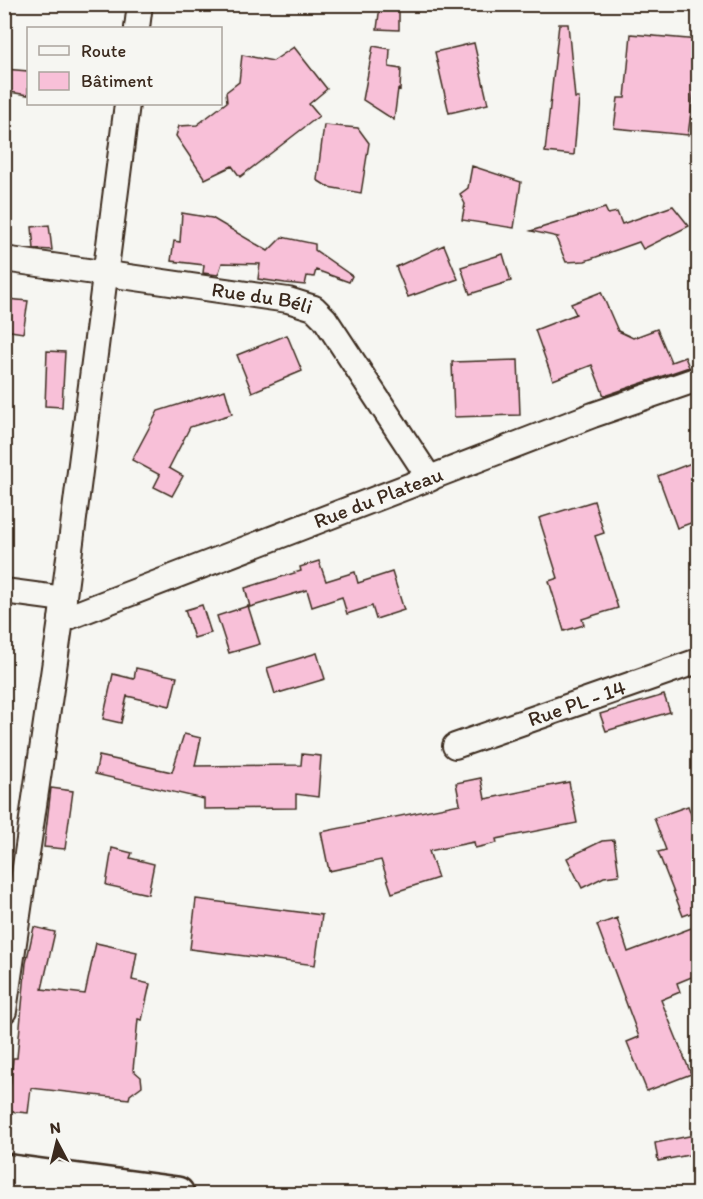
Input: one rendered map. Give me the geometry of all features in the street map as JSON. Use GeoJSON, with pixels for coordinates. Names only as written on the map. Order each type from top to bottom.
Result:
{"type":"FeatureCollection","features":[{"type":"Feature","properties":{"kind":"main road"},"geometry":{"type":"LineString","coordinates":[[4,1172],[177,1194]]}},
{"type":"Feature","properties":{"kind":"street"},"geometry":{"type":"LineString","coordinates":[[137,27],[140,4]]}},
{"type":"Feature","properties":{"kind":"street"},"geometry":{"type":"LineString","coordinates":[[4,1011],[62,609],[127,105]]}},
{"type":"Feature","properties":{"kind":"street","name":"Rue du Béli"},"geometry":{"type":"LineString","coordinates":[[4,259],[288,300],[314,308],[324,319],[430,479]]}},
{"type":"Feature","properties":{"kind":"street","name":"Rue du Plateau"},"geometry":{"type":"LineString","coordinates":[[4,591],[62,609],[430,479],[593,415],[699,379]]}},
{"type":"Feature","properties":{"kind":"street","name":"Rue PL - 14"},"geometry":{"type":"LineString","coordinates":[[455,746],[699,661]]}},
{"type":"Feature","properties":{"kind":"building"},"geometry":{"type":"Polygon","coordinates":[[[399,4],[399,30],[377,29],[380,6],[399,4]]]}},
{"type":"Feature","properties":{"kind":"building"},"geometry":{"type":"Polygon","coordinates":[[[559,24],[568,24],[575,98],[579,98],[574,155],[545,152],[559,24]]]}},
{"type":"Feature","properties":{"kind":"building"},"geometry":{"type":"Polygon","coordinates":[[[631,34],[699,40],[699,82],[695,82],[688,135],[614,128],[618,98],[625,98],[631,34]]]}},
{"type":"Feature","properties":{"kind":"building"},"geometry":{"type":"Polygon","coordinates":[[[474,43],[488,104],[449,113],[435,52],[474,43]]]}},
{"type":"Feature","properties":{"kind":"building"},"geometry":{"type":"Polygon","coordinates":[[[373,46],[390,49],[389,67],[401,69],[400,90],[398,89],[394,120],[363,100],[373,46]]]}},
{"type":"Feature","properties":{"kind":"building"},"geometry":{"type":"Polygon","coordinates":[[[294,47],[327,89],[309,104],[319,116],[240,177],[232,166],[205,179],[176,136],[179,126],[197,125],[227,102],[226,92],[239,82],[242,55],[273,61],[294,47]]]}},
{"type":"Feature","properties":{"kind":"building"},"geometry":{"type":"Polygon","coordinates":[[[4,69],[27,71],[27,95],[4,91],[4,69]]]}},
{"type":"Feature","properties":{"kind":"building"},"geometry":{"type":"Polygon","coordinates":[[[324,125],[358,128],[369,143],[361,193],[328,187],[317,180],[324,125]]]}},
{"type":"Feature","properties":{"kind":"building"},"geometry":{"type":"Polygon","coordinates":[[[472,166],[521,182],[514,228],[462,220],[465,204],[460,194],[468,188],[472,166]]]}},
{"type":"Feature","properties":{"kind":"building"},"geometry":{"type":"Polygon","coordinates":[[[673,206],[689,226],[643,249],[639,242],[585,261],[566,262],[556,238],[558,237],[531,231],[605,208],[608,214],[617,212],[622,224],[673,206]]]}},
{"type":"Feature","properties":{"kind":"building"},"geometry":{"type":"Polygon","coordinates":[[[182,213],[212,218],[268,251],[282,237],[315,244],[315,250],[352,276],[349,282],[316,270],[314,277],[307,276],[305,285],[285,283],[258,279],[260,264],[222,263],[218,275],[203,273],[204,265],[171,261],[174,241],[180,242],[182,213]]]}},
{"type":"Feature","properties":{"kind":"building"},"geometry":{"type":"Polygon","coordinates":[[[49,225],[52,250],[34,249],[32,227],[49,225]]]}},
{"type":"Feature","properties":{"kind":"building"},"geometry":{"type":"Polygon","coordinates":[[[444,245],[458,279],[408,297],[396,267],[444,245]]]}},
{"type":"Feature","properties":{"kind":"building"},"geometry":{"type":"Polygon","coordinates":[[[503,254],[511,281],[470,294],[461,267],[503,254]]]}},
{"type":"Feature","properties":{"kind":"building"},"geometry":{"type":"Polygon","coordinates":[[[601,292],[618,331],[633,338],[657,329],[671,362],[685,357],[689,367],[604,396],[592,365],[553,380],[535,330],[576,314],[571,304],[601,292]]]}},
{"type":"Feature","properties":{"kind":"building"},"geometry":{"type":"Polygon","coordinates":[[[7,299],[28,301],[23,333],[4,330],[7,299]]]}},
{"type":"Feature","properties":{"kind":"building"},"geometry":{"type":"Polygon","coordinates":[[[287,335],[302,371],[252,392],[237,355],[287,335]]]}},
{"type":"Feature","properties":{"kind":"building"},"geometry":{"type":"Polygon","coordinates":[[[47,351],[65,352],[62,407],[45,406],[47,351]]]}},
{"type":"Feature","properties":{"kind":"building"},"geometry":{"type":"Polygon","coordinates":[[[518,360],[520,415],[454,417],[452,362],[518,360]]]}},
{"type":"Feature","properties":{"kind":"building"},"geometry":{"type":"Polygon","coordinates":[[[225,390],[232,414],[190,427],[169,468],[183,476],[172,496],[154,487],[160,475],[132,460],[158,411],[225,390]]]}},
{"type":"Feature","properties":{"kind":"building"},"geometry":{"type":"Polygon","coordinates":[[[699,460],[699,520],[677,528],[658,476],[699,460]]]}},
{"type":"Feature","properties":{"kind":"building"},"geometry":{"type":"Polygon","coordinates":[[[594,501],[604,533],[595,536],[618,608],[582,619],[584,625],[564,631],[549,581],[558,578],[539,518],[594,501]]]}},
{"type":"Feature","properties":{"kind":"building"},"geometry":{"type":"Polygon","coordinates":[[[319,561],[326,581],[355,572],[358,583],[392,572],[404,610],[376,619],[372,606],[347,614],[342,597],[312,607],[307,590],[250,607],[245,588],[301,571],[300,567],[319,561]]]}},
{"type":"Feature","properties":{"kind":"building"},"geometry":{"type":"Polygon","coordinates":[[[202,605],[211,633],[194,638],[185,610],[202,605]]]}},
{"type":"Feature","properties":{"kind":"building"},"geometry":{"type":"Polygon","coordinates":[[[248,606],[260,644],[229,653],[217,616],[248,606]]]}},
{"type":"Feature","properties":{"kind":"building"},"geometry":{"type":"Polygon","coordinates":[[[317,653],[325,679],[275,694],[267,668],[317,653]]]}},
{"type":"Feature","properties":{"kind":"building"},"geometry":{"type":"Polygon","coordinates":[[[136,668],[177,677],[170,706],[127,696],[121,723],[103,719],[113,674],[134,679],[136,668]]]}},
{"type":"Feature","properties":{"kind":"building"},"geometry":{"type":"Polygon","coordinates":[[[664,695],[670,712],[606,731],[600,714],[664,695]]]}},
{"type":"Feature","properties":{"kind":"building"},"geometry":{"type":"Polygon","coordinates":[[[184,734],[201,738],[195,766],[301,765],[302,754],[321,756],[318,797],[296,794],[296,808],[204,809],[204,799],[95,774],[99,756],[172,772],[184,734]]]}},
{"type":"Feature","properties":{"kind":"building"},"geometry":{"type":"Polygon","coordinates":[[[481,778],[485,799],[569,782],[577,823],[496,839],[497,843],[475,848],[474,842],[429,851],[438,878],[392,893],[381,860],[329,871],[321,832],[460,804],[456,783],[481,778]]]}},
{"type":"Feature","properties":{"kind":"building"},"geometry":{"type":"Polygon","coordinates":[[[51,788],[73,791],[65,849],[44,847],[51,788]]]}},
{"type":"Feature","properties":{"kind":"building"},"geometry":{"type":"Polygon","coordinates":[[[688,806],[699,835],[699,910],[683,916],[658,852],[666,850],[654,818],[688,806]]]}},
{"type":"Feature","properties":{"kind":"building"},"geometry":{"type":"Polygon","coordinates":[[[614,840],[619,875],[604,877],[582,888],[567,858],[602,841],[614,840]]]}},
{"type":"Feature","properties":{"kind":"building"},"geometry":{"type":"Polygon","coordinates":[[[112,848],[132,853],[130,858],[154,864],[148,894],[106,885],[112,848]]]}},
{"type":"Feature","properties":{"kind":"building"},"geometry":{"type":"Polygon","coordinates":[[[196,899],[322,915],[315,965],[190,949],[196,899]]]}},
{"type":"Feature","properties":{"kind":"building"},"geometry":{"type":"Polygon","coordinates":[[[617,918],[628,952],[694,927],[699,939],[699,974],[677,983],[680,992],[661,1000],[691,1074],[647,1091],[627,1042],[639,1037],[597,925],[617,918]]]}},
{"type":"Feature","properties":{"kind":"building"},"geometry":{"type":"Polygon","coordinates":[[[34,927],[55,932],[42,989],[85,994],[96,943],[137,952],[132,980],[150,984],[142,1020],[138,1019],[133,1070],[141,1077],[142,1086],[130,1095],[129,1099],[31,1088],[28,1113],[8,1111],[13,1058],[17,1058],[26,963],[34,927]]]}},
{"type":"Feature","properties":{"kind":"building"},"geometry":{"type":"Polygon","coordinates":[[[699,1134],[699,1153],[658,1161],[655,1143],[699,1134]]]}}]}
